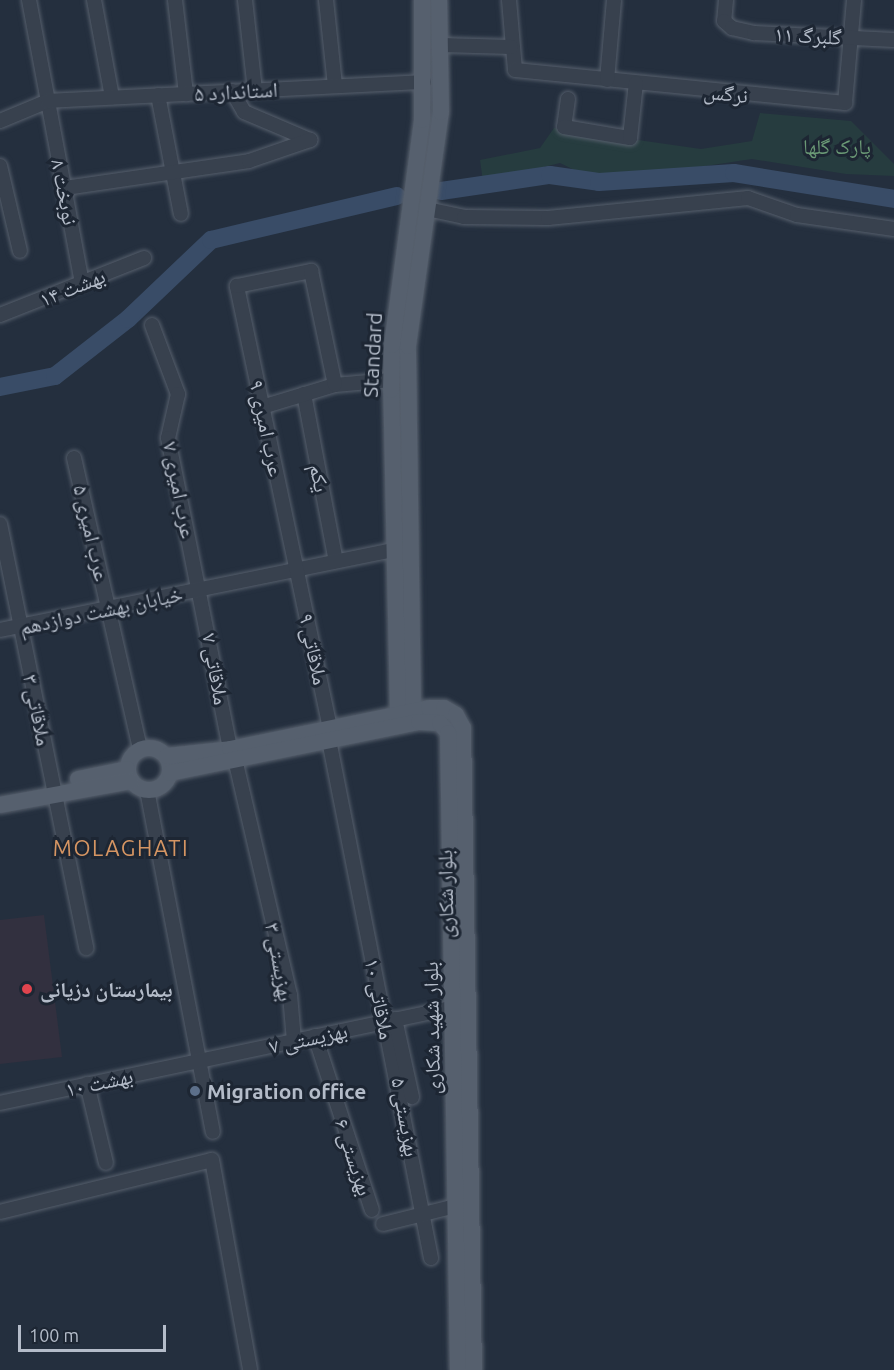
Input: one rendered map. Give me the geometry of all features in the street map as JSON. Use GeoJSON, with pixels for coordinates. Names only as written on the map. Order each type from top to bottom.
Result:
{"type":"FeatureCollection","features":[{"type":"Feature","properties":{"kind":"main road","name":"Standard"},"geometry":{"type":"LineString","coordinates":[[405,690],[393,550],[391,380],[424,82],[422,0]]}},
{"type":"Feature","properties":{"kind":"main road","name":"Standard"},"geometry":{"type":"LineString","coordinates":[[406,716],[408,346],[441,112],[439,0]]}},
{"type":"Feature","properties":{"kind":"main road","name":"بلوار شکاری"},"geometry":{"type":"LineString","coordinates":[[170,773],[233,754],[444,708],[456,715],[465,744],[463,1186],[474,1370]]}},
{"type":"Feature","properties":{"kind":"main road","name":"بلوار شهید شکاری"},"geometry":{"type":"LineString","coordinates":[[406,716],[444,726],[448,733],[454,1007],[463,1186],[456,1206],[458,1370]]}},
{"type":"Feature","properties":{"kind":"main road"},"geometry":{"type":"LineString","coordinates":[[0,796],[129,775],[147,790],[162,786],[170,773],[167,756],[153,747],[140,748],[130,757],[129,775]]}},
{"type":"Feature","properties":{"kind":"main road","name":"بلوار شکاری"},"geometry":{"type":"LineString","coordinates":[[167,756],[233,754]]}},
{"type":"Feature","properties":{"kind":"main road"},"geometry":{"type":"LineString","coordinates":[[0,806],[54,788]]}},
{"type":"Feature","properties":{"kind":"street","name":"۸ نوبخت"},"geometry":{"type":"LineString","coordinates":[[29,0],[82,283]]}},
{"type":"Feature","properties":{"kind":"street"},"geometry":{"type":"LineString","coordinates":[[94,0],[112,97]]}},
{"type":"Feature","properties":{"kind":"street"},"geometry":{"type":"LineString","coordinates":[[176,0],[186,93]]}},
{"type":"Feature","properties":{"kind":"street"},"geometry":{"type":"LineString","coordinates":[[326,0],[335,86]]}},
{"type":"Feature","properties":{"kind":"street"},"geometry":{"type":"LineString","coordinates":[[441,45],[511,47],[509,0]]}},
{"type":"Feature","properties":{"kind":"street"},"geometry":{"type":"LineString","coordinates":[[607,80],[614,0]]}},
{"type":"Feature","properties":{"kind":"street","name":"گلبرگ ۱۱"},"geometry":{"type":"LineString","coordinates":[[726,0],[724,21],[732,28],[754,33],[894,40]]}},
{"type":"Feature","properties":{"kind":"street"},"geometry":{"type":"LineString","coordinates":[[851,38],[854,0]]}},
{"type":"Feature","properties":{"kind":"street"},"geometry":{"type":"LineString","coordinates":[[245,1],[255,90]]}},
{"type":"Feature","properties":{"kind":"street","name":"نرگس"},"geometry":{"type":"LineString","coordinates":[[511,47],[515,70],[845,103],[851,38]]}},
{"type":"Feature","properties":{"kind":"street","name":"۵ استاندارد"},"geometry":{"type":"LineString","coordinates":[[0,121],[48,101],[424,82]]}},
{"type":"Feature","properties":{"kind":"street"},"geometry":{"type":"LineString","coordinates":[[568,99],[564,127],[630,138],[636,83]]}},
{"type":"Feature","properties":{"kind":"street"},"geometry":{"type":"LineString","coordinates":[[64,188],[249,161],[310,140],[244,112],[232,91]]}},
{"type":"Feature","properties":{"kind":"street"},"geometry":{"type":"LineString","coordinates":[[158,95],[181,214]]}},
{"type":"Feature","properties":{"kind":"street"},"geometry":{"type":"LineString","coordinates":[[0,166],[21,251]]}},
{"type":"Feature","properties":{"kind":"street"},"geometry":{"type":"LineString","coordinates":[[427,209],[464,217],[548,218],[748,198],[797,215],[894,230]]}},
{"type":"Feature","properties":{"kind":"street","name":"بهشت ۱۴"},"geometry":{"type":"LineString","coordinates":[[0,315],[144,258]]}},
{"type":"Feature","properties":{"kind":"street","name":"۹ عرب امیری"},"geometry":{"type":"LineString","coordinates":[[298,570],[237,286],[311,271],[335,385]]}},
{"type":"Feature","properties":{"kind":"street","name":"۷ عرب امیری"},"geometry":{"type":"LineString","coordinates":[[152,325],[178,394],[168,438],[201,589]]}},
{"type":"Feature","properties":{"kind":"street"},"geometry":{"type":"LineString","coordinates":[[262,407],[335,385],[391,380]]}},
{"type":"Feature","properties":{"kind":"street","name":"یکم"},"geometry":{"type":"LineString","coordinates":[[304,394],[336,561]]}},
{"type":"Feature","properties":{"kind":"street","name":"۵ عرب امیری"},"geometry":{"type":"LineString","coordinates":[[74,458],[110,608],[140,748]]}},
{"type":"Feature","properties":{"kind":"street","name":"ملاقاتی ۳"},"geometry":{"type":"LineString","coordinates":[[0,524],[86,948]]}},
{"type":"Feature","properties":{"kind":"street","name":"خیابان بهشت دوازدهم"},"geometry":{"type":"LineString","coordinates":[[0,630],[393,550]]}},
{"type":"Feature","properties":{"kind":"street","name":"ملاقاتی ۹"},"geometry":{"type":"LineString","coordinates":[[298,570],[330,734]]}},
{"type":"Feature","properties":{"kind":"street","name":"۷ ملاقاتی"},"geometry":{"type":"LineString","coordinates":[[201,589],[233,754],[264,885]]}},
{"type":"Feature","properties":{"kind":"street","name":"۱۰ ملاقاتی"},"geometry":{"type":"LineString","coordinates":[[330,734],[431,1258]]}},
{"type":"Feature","properties":{"kind":"street"},"geometry":{"type":"LineString","coordinates":[[147,790],[213,1132]]}},
{"type":"Feature","properties":{"kind":"street","name":"۳ بهزیستی"},"geometry":{"type":"LineString","coordinates":[[264,885],[290,995],[294,1041]]}},
{"type":"Feature","properties":{"kind":"street","name":"۷ بهزیستی"},"geometry":{"type":"LineString","coordinates":[[198,1061],[454,1007]]}},
{"type":"Feature","properties":{"kind":"street"},"geometry":{"type":"LineString","coordinates":[[392,1020],[412,1097]]}},
{"type":"Feature","properties":{"kind":"street","name":"۵ بهزیستی"},"geometry":{"type":"LineString","coordinates":[[392,1020],[431,1258]]}},
{"type":"Feature","properties":{"kind":"street","name":"بهزیستی ۶"},"geometry":{"type":"LineString","coordinates":[[315,1036],[372,1210]]}},
{"type":"Feature","properties":{"kind":"street","name":"بهشت ۱۰"},"geometry":{"type":"LineString","coordinates":[[0,1103],[198,1061]]}},
{"type":"Feature","properties":{"kind":"street"},"geometry":{"type":"LineString","coordinates":[[87,1084],[106,1163]]}},
{"type":"Feature","properties":{"kind":"street"},"geometry":{"type":"LineString","coordinates":[[0,1212],[212,1160],[250,1370]]}},
{"type":"Feature","properties":{"kind":"street"},"geometry":{"type":"LineString","coordinates":[[383,1224],[456,1206]]}},
{"type":"Feature","properties":{"kind":"shaded area","name":"بیمارستان دزیانی"},"geometry":{"type":"Polygon","coordinates":[[[44,915],[62,1057],[0,1064],[0,920],[44,915]]]}},
{"type":"Feature","properties":{"kind":"green space","name":"پارک گلها"},"geometry":{"type":"Polygon","coordinates":[[[760,113],[851,121],[894,164],[894,176],[846,174],[752,159],[599,182],[560,163],[483,182],[480,160],[540,148],[554,128],[701,149],[752,141],[760,113]]]}},
{"type":"Feature","properties":{"kind":"waterway"},"geometry":{"type":"LineString","coordinates":[[441,191],[550,175],[599,182],[734,173],[894,199]]}},
{"type":"Feature","properties":{"kind":"waterway"},"geometry":{"type":"LineString","coordinates":[[0,387],[55,376],[128,319],[211,240],[397,196]]}},
{"type":"Feature","properties":{"kind":"place","name":"بیمارستان دزیانی"},"geometry":{"type":"Point","coordinates":[27,989]}},
{"type":"Feature","properties":{"kind":"place","name":"Migration office"},"geometry":{"type":"Point","coordinates":[195,1091]}},
{"type":"Feature","properties":{"kind":"district","name":"MOLAGHATI"},"geometry":{"type":"Point","coordinates":[121,848]}}]}
